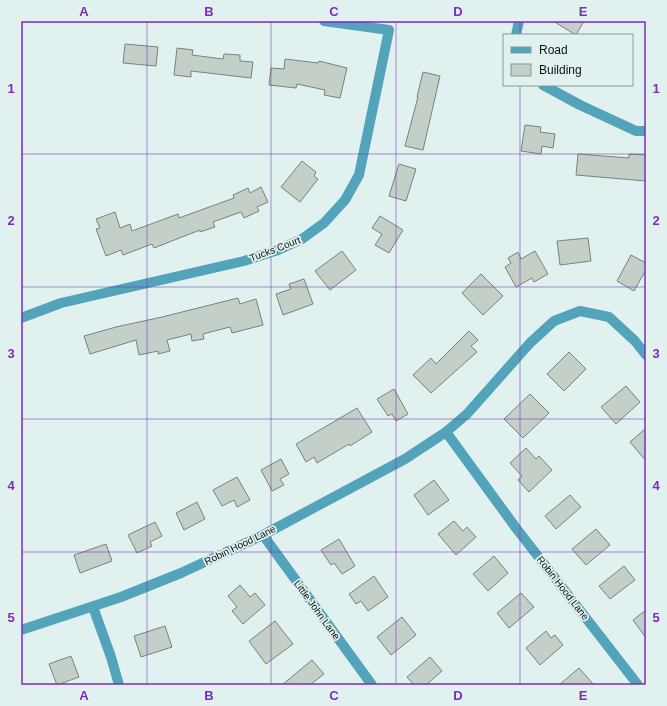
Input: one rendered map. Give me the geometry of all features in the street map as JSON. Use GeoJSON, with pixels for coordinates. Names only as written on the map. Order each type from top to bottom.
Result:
{"type":"FeatureCollection","features":[{"type":"Feature","properties":{"kind":"street","name":"Tucks Court"},"geometry":{"type":"LineString","coordinates":[[21,318],[61,303],[244,261],[278,250],[302,239],[324,223],[346,200],[359,175],[389,30],[324,21]]}},
{"type":"Feature","properties":{"kind":"street"},"geometry":{"type":"LineString","coordinates":[[516,34],[519,21]]}},
{"type":"Feature","properties":{"kind":"street"},"geometry":{"type":"LineString","coordinates":[[544,86],[636,131],[646,131]]}},
{"type":"Feature","properties":{"kind":"street","name":"Robin Hood Lane"},"geometry":{"type":"LineString","coordinates":[[21,630],[93,607],[181,573],[263,535],[406,458],[446,432],[467,414],[530,344],[554,321],[580,311],[609,317],[635,341],[646,355]]}},
{"type":"Feature","properties":{"kind":"street","name":"Robin Hood Lane"},"geometry":{"type":"LineString","coordinates":[[446,432],[516,528],[638,685]]}},
{"type":"Feature","properties":{"kind":"street","name":"Little John Lane"},"geometry":{"type":"LineString","coordinates":[[263,535],[372,685]]}},
{"type":"Feature","properties":{"kind":"street"},"geometry":{"type":"LineString","coordinates":[[93,607],[111,656],[119,685]]}},
{"type":"Feature","properties":{"kind":"building"},"geometry":{"type":"Polygon","coordinates":[[[553,21],[584,21],[577,34],[553,21]]]}},
{"type":"Feature","properties":{"kind":"building"},"geometry":{"type":"Polygon","coordinates":[[[125,44],[158,47],[156,66],[123,63],[125,44]]]}},
{"type":"Feature","properties":{"kind":"building"},"geometry":{"type":"Polygon","coordinates":[[[177,48],[193,50],[192,55],[223,59],[224,54],[240,55],[240,61],[253,62],[251,78],[191,71],[191,77],[174,75],[177,48]]]}},
{"type":"Feature","properties":{"kind":"building"},"geometry":{"type":"Polygon","coordinates":[[[285,59],[318,63],[319,61],[347,68],[340,98],[324,95],[325,90],[297,84],[296,88],[269,85],[271,68],[284,69],[285,59]]]}},
{"type":"Feature","properties":{"kind":"building"},"geometry":{"type":"Polygon","coordinates":[[[423,72],[440,76],[423,150],[405,146],[423,72]]]}},
{"type":"Feature","properties":{"kind":"building"},"geometry":{"type":"Polygon","coordinates":[[[525,125],[541,127],[540,132],[555,134],[553,148],[542,146],[541,154],[521,151],[525,125]]]}},
{"type":"Feature","properties":{"kind":"building"},"geometry":{"type":"Polygon","coordinates":[[[578,154],[629,158],[629,154],[646,155],[646,181],[576,175],[578,154]]]}},
{"type":"Feature","properties":{"kind":"building"},"geometry":{"type":"Polygon","coordinates":[[[302,161],[316,172],[314,176],[318,179],[300,202],[281,187],[302,161]]]}},
{"type":"Feature","properties":{"kind":"building"},"geometry":{"type":"Polygon","coordinates":[[[399,164],[416,169],[406,201],[389,196],[399,164]]]}},
{"type":"Feature","properties":{"kind":"building"},"geometry":{"type":"Polygon","coordinates":[[[261,187],[268,202],[257,207],[259,211],[244,218],[241,212],[213,222],[215,227],[200,232],[200,230],[154,248],[152,244],[123,255],[121,250],[106,256],[96,229],[100,228],[96,219],[115,212],[120,228],[130,224],[132,231],[178,214],[179,218],[234,198],[233,195],[248,188],[250,193],[261,187]]]}},
{"type":"Feature","properties":{"kind":"building"},"geometry":{"type":"Polygon","coordinates":[[[380,216],[403,230],[389,253],[375,245],[382,234],[372,228],[380,216]]]}},
{"type":"Feature","properties":{"kind":"building"},"geometry":{"type":"Polygon","coordinates":[[[588,238],[591,261],[560,265],[557,241],[588,238]]]}},
{"type":"Feature","properties":{"kind":"building"},"geometry":{"type":"Polygon","coordinates":[[[342,251],[356,270],[330,290],[315,271],[342,251]]]}},
{"type":"Feature","properties":{"kind":"building"},"geometry":{"type":"Polygon","coordinates":[[[535,251],[548,274],[534,282],[532,278],[516,287],[505,267],[511,263],[508,258],[518,252],[521,259],[535,251]]]}},
{"type":"Feature","properties":{"kind":"building"},"geometry":{"type":"Polygon","coordinates":[[[631,255],[646,263],[646,270],[634,291],[617,281],[631,255]]]}},
{"type":"Feature","properties":{"kind":"building"},"geometry":{"type":"Polygon","coordinates":[[[481,274],[503,296],[483,315],[462,293],[481,274]]]}},
{"type":"Feature","properties":{"kind":"building"},"geometry":{"type":"Polygon","coordinates":[[[304,279],[313,304],[283,315],[276,294],[291,289],[289,284],[304,279]]]}},
{"type":"Feature","properties":{"kind":"building"},"geometry":{"type":"Polygon","coordinates":[[[238,298],[240,304],[256,299],[263,325],[232,333],[230,327],[203,334],[204,339],[192,341],[191,334],[167,340],[170,351],[158,354],[158,351],[139,355],[136,340],[90,354],[84,336],[116,327],[238,298]]]}},
{"type":"Feature","properties":{"kind":"building"},"geometry":{"type":"Polygon","coordinates":[[[469,331],[478,340],[471,346],[477,352],[431,393],[413,375],[431,358],[436,364],[469,331]]]}},
{"type":"Feature","properties":{"kind":"building"},"geometry":{"type":"Polygon","coordinates":[[[569,352],[586,369],[564,391],[547,374],[569,352]]]}},
{"type":"Feature","properties":{"kind":"building"},"geometry":{"type":"Polygon","coordinates":[[[626,386],[640,402],[616,424],[601,407],[626,386]]]}},
{"type":"Feature","properties":{"kind":"building"},"geometry":{"type":"Polygon","coordinates":[[[394,389],[408,414],[396,421],[392,414],[388,416],[377,399],[394,389]]]}},
{"type":"Feature","properties":{"kind":"building"},"geometry":{"type":"Polygon","coordinates":[[[530,394],[549,413],[523,438],[504,419],[530,394]]]}},
{"type":"Feature","properties":{"kind":"building"},"geometry":{"type":"Polygon","coordinates":[[[357,408],[372,432],[350,446],[349,444],[317,463],[314,457],[306,462],[296,444],[357,408]]]}},
{"type":"Feature","properties":{"kind":"building"},"geometry":{"type":"Polygon","coordinates":[[[646,428],[646,461],[630,442],[646,428]]]}},
{"type":"Feature","properties":{"kind":"building"},"geometry":{"type":"Polygon","coordinates":[[[526,448],[536,459],[539,456],[552,470],[529,492],[518,480],[522,476],[510,463],[526,448]]]}},
{"type":"Feature","properties":{"kind":"building"},"geometry":{"type":"Polygon","coordinates":[[[281,459],[289,474],[280,479],[284,485],[272,491],[261,470],[281,459]]]}},
{"type":"Feature","properties":{"kind":"building"},"geometry":{"type":"Polygon","coordinates":[[[237,477],[250,500],[237,507],[234,500],[222,506],[213,490],[237,477]]]}},
{"type":"Feature","properties":{"kind":"building"},"geometry":{"type":"Polygon","coordinates":[[[434,480],[449,500],[428,515],[414,495],[434,480]]]}},
{"type":"Feature","properties":{"kind":"building"},"geometry":{"type":"Polygon","coordinates":[[[570,495],[581,507],[556,529],[545,516],[570,495]]]}},
{"type":"Feature","properties":{"kind":"building"},"geometry":{"type":"Polygon","coordinates":[[[197,502],[205,519],[184,530],[176,513],[197,502]]]}},
{"type":"Feature","properties":{"kind":"building"},"geometry":{"type":"Polygon","coordinates":[[[454,521],[463,531],[467,527],[476,537],[456,555],[438,534],[454,521]]]}},
{"type":"Feature","properties":{"kind":"building"},"geometry":{"type":"Polygon","coordinates":[[[155,522],[162,536],[150,542],[152,546],[137,553],[128,535],[155,522]]]}},
{"type":"Feature","properties":{"kind":"building"},"geometry":{"type":"Polygon","coordinates":[[[596,529],[610,545],[586,565],[572,549],[596,529]]]}},
{"type":"Feature","properties":{"kind":"building"},"geometry":{"type":"Polygon","coordinates":[[[339,539],[355,566],[342,574],[334,563],[331,565],[321,550],[339,539]]]}},
{"type":"Feature","properties":{"kind":"building"},"geometry":{"type":"Polygon","coordinates":[[[106,544],[112,561],[80,573],[74,555],[106,544]]]}},
{"type":"Feature","properties":{"kind":"building"},"geometry":{"type":"Polygon","coordinates":[[[494,556],[508,573],[488,591],[473,574],[494,556]]]}},
{"type":"Feature","properties":{"kind":"building"},"geometry":{"type":"Polygon","coordinates":[[[624,566],[635,580],[610,599],[599,586],[624,566]]]}},
{"type":"Feature","properties":{"kind":"building"},"geometry":{"type":"Polygon","coordinates":[[[374,576],[388,597],[368,611],[361,601],[356,604],[349,594],[374,576]]]}},
{"type":"Feature","properties":{"kind":"building"},"geometry":{"type":"Polygon","coordinates":[[[240,585],[250,597],[255,593],[265,605],[243,624],[232,611],[237,607],[228,596],[240,585]]]}},
{"type":"Feature","properties":{"kind":"building"},"geometry":{"type":"Polygon","coordinates":[[[521,593],[534,607],[509,628],[497,613],[521,593]]]}},
{"type":"Feature","properties":{"kind":"building"},"geometry":{"type":"Polygon","coordinates":[[[646,610],[646,638],[633,620],[646,610]]]}},
{"type":"Feature","properties":{"kind":"building"},"geometry":{"type":"Polygon","coordinates":[[[402,617],[416,635],[391,655],[377,637],[402,617]]]}},
{"type":"Feature","properties":{"kind":"building"},"geometry":{"type":"Polygon","coordinates":[[[275,621],[293,644],[266,664],[249,641],[275,621]]]}},
{"type":"Feature","properties":{"kind":"building"},"geometry":{"type":"Polygon","coordinates":[[[165,626],[172,647],[141,657],[134,636],[165,626]]]}},
{"type":"Feature","properties":{"kind":"building"},"geometry":{"type":"Polygon","coordinates":[[[546,631],[551,638],[555,635],[563,645],[540,665],[526,648],[546,631]]]}},
{"type":"Feature","properties":{"kind":"building"},"geometry":{"type":"Polygon","coordinates":[[[71,656],[79,677],[57,685],[49,664],[71,656]]]}},
{"type":"Feature","properties":{"kind":"building"},"geometry":{"type":"Polygon","coordinates":[[[430,657],[442,671],[426,685],[414,685],[407,677],[430,657]]]}},
{"type":"Feature","properties":{"kind":"building"},"geometry":{"type":"Polygon","coordinates":[[[312,660],[324,674],[310,685],[282,685],[312,660]]]}},
{"type":"Feature","properties":{"kind":"building"},"geometry":{"type":"Polygon","coordinates":[[[579,668],[594,685],[559,685],[579,668]]]}}]}
